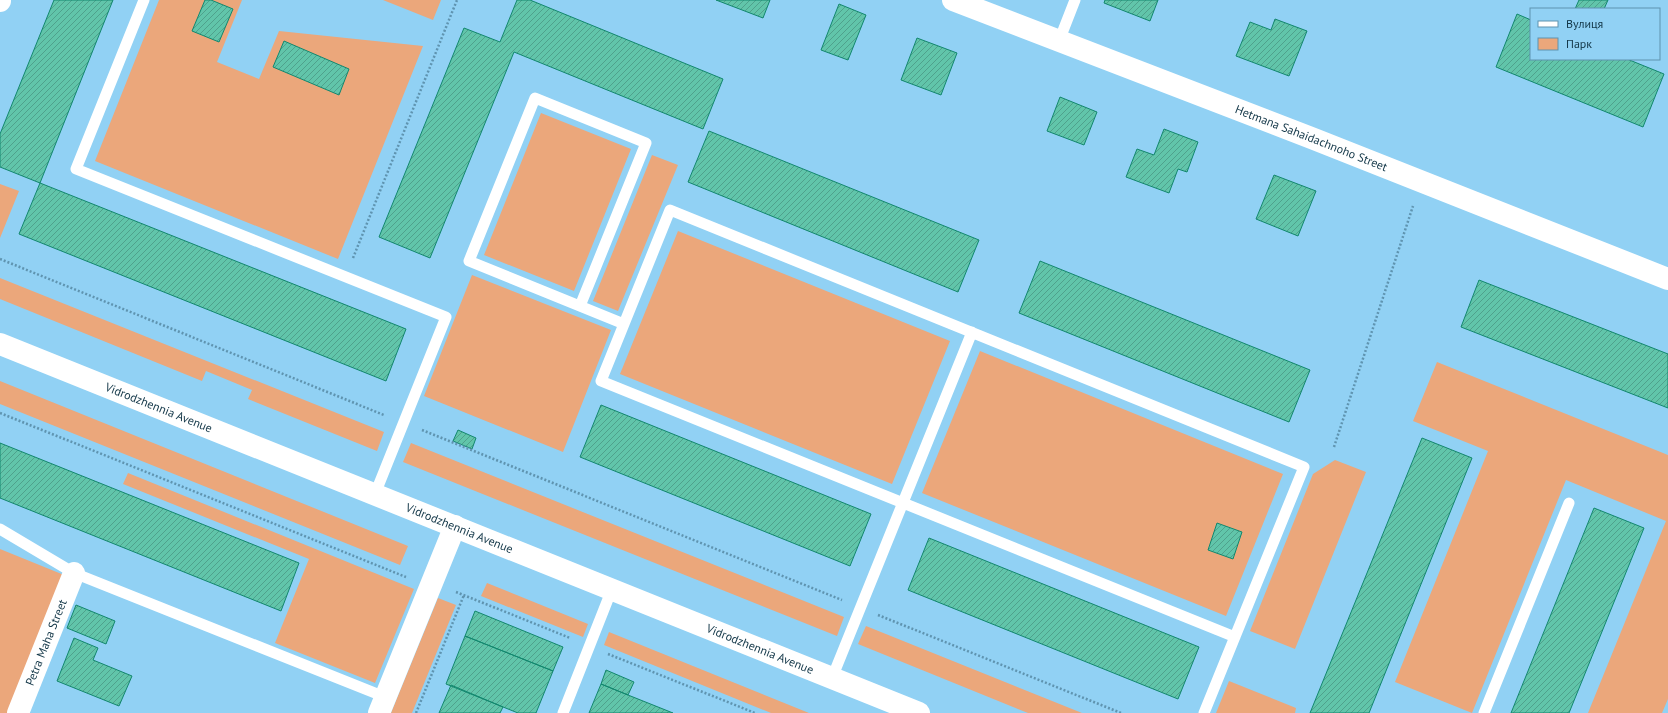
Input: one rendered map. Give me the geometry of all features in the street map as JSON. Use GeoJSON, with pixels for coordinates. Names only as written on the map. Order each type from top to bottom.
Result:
{"type":"FeatureCollection","features":[{"type":"Feature","properties":{"kind":"street","name":"Hetmana Sahaidachnoho Street"},"geometry":{"type":"LineString","coordinates":[[953,0],[1668,279]]}},
{"type":"Feature","properties":{"kind":"street","name":"Vidrodzhennia Avenue"},"geometry":{"type":"LineString","coordinates":[[0,344],[919,713]]}},
{"type":"Feature","properties":{"kind":"street"},"geometry":{"type":"LineString","coordinates":[[382,705],[455,526]]}},
{"type":"Feature","properties":{"kind":"street","name":"Petra Maha Street"},"geometry":{"type":"LineString","coordinates":[[18,713],[74,572]]}},
{"type":"Feature","properties":{"kind":"lane"},"geometry":{"type":"LineString","coordinates":[[144,0],[76,169],[446,317],[375,494]]}},
{"type":"Feature","properties":{"kind":"lane"},"geometry":{"type":"LineString","coordinates":[[1059,41],[1075,0]]}},
{"type":"Feature","properties":{"kind":"lane"},"geometry":{"type":"LineString","coordinates":[[580,306],[646,143],[535,98],[469,261],[624,324]]}},
{"type":"Feature","properties":{"kind":"lane"},"geometry":{"type":"LineString","coordinates":[[1204,713],[1235,637],[1304,466],[670,210],[600,381],[1235,637]]}},
{"type":"Feature","properties":{"kind":"lane"},"geometry":{"type":"LineString","coordinates":[[832,678],[972,332]]}},
{"type":"Feature","properties":{"kind":"lane"},"geometry":{"type":"LineString","coordinates":[[1484,713],[1569,503]]}},
{"type":"Feature","properties":{"kind":"lane"},"geometry":{"type":"LineString","coordinates":[[0,529],[74,572],[382,705]]}},
{"type":"Feature","properties":{"kind":"lane"},"geometry":{"type":"LineString","coordinates":[[563,713],[612,589]]}},
{"type":"Feature","properties":{"kind":"path"},"geometry":{"type":"LineString","coordinates":[[345,277],[457,0]]}},
{"type":"Feature","properties":{"kind":"path"},"geometry":{"type":"LineString","coordinates":[[1334,446],[1421,182]]}},
{"type":"Feature","properties":{"kind":"path"},"geometry":{"type":"LineString","coordinates":[[0,259],[1121,713]]}},
{"type":"Feature","properties":{"kind":"path"},"geometry":{"type":"LineString","coordinates":[[0,413],[430,587]]}},
{"type":"Feature","properties":{"kind":"path"},"geometry":{"type":"LineString","coordinates":[[416,713],[464,595]]}},
{"type":"Feature","properties":{"kind":"green space"},"geometry":{"type":"Polygon","coordinates":[[[159,0],[242,0],[217,62],[259,79],[279,31],[423,46],[338,259],[95,161],[159,0]]]}},
{"type":"Feature","properties":{"kind":"green space"},"geometry":{"type":"Polygon","coordinates":[[[383,0],[441,0],[433,20],[383,0]]]}},
{"type":"Feature","properties":{"kind":"green space"},"geometry":{"type":"Polygon","coordinates":[[[541,113],[631,149],[574,291],[484,255],[541,113]]]}},
{"type":"Feature","properties":{"kind":"green space"},"geometry":{"type":"Polygon","coordinates":[[[652,155],[678,165],[618,311],[593,301],[652,155]]]}},
{"type":"Feature","properties":{"kind":"green space"},"geometry":{"type":"Polygon","coordinates":[[[0,184],[19,191],[0,238],[0,184]]]}},
{"type":"Feature","properties":{"kind":"green space"},"geometry":{"type":"Polygon","coordinates":[[[678,231],[950,341],[892,484],[620,374],[678,231]]]}},
{"type":"Feature","properties":{"kind":"green space"},"geometry":{"type":"Polygon","coordinates":[[[472,275],[611,330],[563,452],[424,396],[472,275]]]}},
{"type":"Feature","properties":{"kind":"green space"},"geometry":{"type":"Polygon","coordinates":[[[0,278],[384,432],[377,451],[248,399],[252,390],[206,371],[202,381],[0,299],[0,278]]]}},
{"type":"Feature","properties":{"kind":"green space"},"geometry":{"type":"Polygon","coordinates":[[[980,351],[1283,474],[1226,616],[922,493],[980,351]]]}},
{"type":"Feature","properties":{"kind":"green space"},"geometry":{"type":"Polygon","coordinates":[[[1437,362],[1668,455],[1668,699],[1662,713],[1588,713],[1666,521],[1566,480],[1472,713],[1395,682],[1488,451],[1413,421],[1437,362]]]}},
{"type":"Feature","properties":{"kind":"green space"},"geometry":{"type":"Polygon","coordinates":[[[0,381],[408,546],[400,565],[0,404],[0,381]]]}},
{"type":"Feature","properties":{"kind":"green space"},"geometry":{"type":"Polygon","coordinates":[[[411,443],[844,617],[837,636],[403,462],[411,443]]]}},
{"type":"Feature","properties":{"kind":"green space"},"geometry":{"type":"Polygon","coordinates":[[[1335,460],[1366,472],[1295,649],[1250,631],[1313,474],[1335,460]]]}},
{"type":"Feature","properties":{"kind":"green space"},"geometry":{"type":"Polygon","coordinates":[[[128,473],[414,589],[375,683],[275,643],[309,559],[123,484],[128,473]]]}},
{"type":"Feature","properties":{"kind":"green space"},"geometry":{"type":"Polygon","coordinates":[[[0,549],[64,575],[9,713],[0,713],[0,549]]]}},
{"type":"Feature","properties":{"kind":"green space"},"geometry":{"type":"Polygon","coordinates":[[[487,583],[588,624],[583,637],[481,596],[487,583]]]}},
{"type":"Feature","properties":{"kind":"green space"},"geometry":{"type":"Polygon","coordinates":[[[438,598],[456,605],[412,713],[391,713],[438,598]]]}},
{"type":"Feature","properties":{"kind":"green space"},"geometry":{"type":"Polygon","coordinates":[[[866,626],[1082,713],[1028,713],[858,644],[866,626]]]}},
{"type":"Feature","properties":{"kind":"green space"},"geometry":{"type":"Polygon","coordinates":[[[609,632],[809,713],[771,713],[604,645],[609,632]]]}},
{"type":"Feature","properties":{"kind":"green space"},"geometry":{"type":"Polygon","coordinates":[[[1229,681],[1296,708],[1295,713],[1216,713],[1229,681]]]}},
{"type":"Feature","properties":{"kind":"building"},"geometry":{"type":"Polygon","coordinates":[[[54,0],[113,0],[40,183],[0,167],[0,134],[54,0]]]}},
{"type":"Feature","properties":{"kind":"building"},"geometry":{"type":"Polygon","coordinates":[[[205,0],[211,0],[233,9],[219,42],[192,31],[205,0]]]}},
{"type":"Feature","properties":{"kind":"building"},"geometry":{"type":"Polygon","coordinates":[[[517,0],[530,0],[723,79],[703,129],[514,52],[430,258],[379,237],[464,28],[500,42],[517,0]]]}},
{"type":"Feature","properties":{"kind":"building"},"geometry":{"type":"Polygon","coordinates":[[[716,0],[770,0],[763,18],[716,0]]]}},
{"type":"Feature","properties":{"kind":"building"},"geometry":{"type":"Polygon","coordinates":[[[1105,0],[1158,0],[1150,21],[1104,3],[1105,0]]]}},
{"type":"Feature","properties":{"kind":"building"},"geometry":{"type":"Polygon","coordinates":[[[1579,0],[1608,0],[1604,8],[1575,8],[1579,0]]]}},
{"type":"Feature","properties":{"kind":"building"},"geometry":{"type":"Polygon","coordinates":[[[839,4],[866,15],[848,60],[821,50],[839,4]]]}},
{"type":"Feature","properties":{"kind":"building"},"geometry":{"type":"Polygon","coordinates":[[[1517,14],[1530,20],[1530,60],[1629,60],[1664,74],[1643,127],[1496,67],[1517,14]]]}},
{"type":"Feature","properties":{"kind":"building"},"geometry":{"type":"Polygon","coordinates":[[[1275,19],[1307,31],[1289,76],[1236,56],[1250,22],[1271,30],[1275,19]]]}},
{"type":"Feature","properties":{"kind":"building"},"geometry":{"type":"Polygon","coordinates":[[[917,38],[957,53],[941,95],[901,80],[917,38]]]}},
{"type":"Feature","properties":{"kind":"building"},"geometry":{"type":"Polygon","coordinates":[[[284,41],[349,69],[339,95],[273,67],[284,41]]]}},
{"type":"Feature","properties":{"kind":"building"},"geometry":{"type":"Polygon","coordinates":[[[1060,97],[1097,112],[1084,145],[1047,131],[1060,97]]]}},
{"type":"Feature","properties":{"kind":"building"},"geometry":{"type":"Polygon","coordinates":[[[1164,129],[1198,142],[1187,172],[1178,169],[1169,193],[1126,177],[1137,149],[1154,155],[1164,129]]]}},
{"type":"Feature","properties":{"kind":"building"},"geometry":{"type":"Polygon","coordinates":[[[709,131],[979,240],[958,292],[688,182],[709,131]]]}},
{"type":"Feature","properties":{"kind":"building"},"geometry":{"type":"Polygon","coordinates":[[[1274,175],[1316,191],[1298,236],[1256,219],[1274,175]]]}},
{"type":"Feature","properties":{"kind":"building"},"geometry":{"type":"Polygon","coordinates":[[[40,183],[406,329],[386,381],[19,234],[40,183]]]}},
{"type":"Feature","properties":{"kind":"building"},"geometry":{"type":"Polygon","coordinates":[[[1040,261],[1310,370],[1289,422],[1019,313],[1040,261]]]}},
{"type":"Feature","properties":{"kind":"building"},"geometry":{"type":"Polygon","coordinates":[[[1479,280],[1668,354],[1668,408],[1461,327],[1479,280]]]}},
{"type":"Feature","properties":{"kind":"building"},"geometry":{"type":"Polygon","coordinates":[[[601,405],[871,514],[850,566],[580,457],[601,405]]]}},
{"type":"Feature","properties":{"kind":"building"},"geometry":{"type":"Polygon","coordinates":[[[458,430],[476,438],[472,449],[453,441],[458,430]]]}},
{"type":"Feature","properties":{"kind":"building"},"geometry":{"type":"Polygon","coordinates":[[[1422,438],[1472,458],[1369,713],[1310,713],[1422,438]]]}},
{"type":"Feature","properties":{"kind":"building"},"geometry":{"type":"Polygon","coordinates":[[[0,443],[299,563],[281,611],[0,498],[0,443]]]}},
{"type":"Feature","properties":{"kind":"building"},"geometry":{"type":"Polygon","coordinates":[[[1594,508],[1644,528],[1569,713],[1511,713],[1594,508]]]}},
{"type":"Feature","properties":{"kind":"building"},"geometry":{"type":"Polygon","coordinates":[[[1217,523],[1242,532],[1233,559],[1208,550],[1217,523]]]}},
{"type":"Feature","properties":{"kind":"building"},"geometry":{"type":"Polygon","coordinates":[[[929,538],[1199,647],[1178,699],[908,590],[929,538]]]}},
{"type":"Feature","properties":{"kind":"building"},"geometry":{"type":"Polygon","coordinates":[[[76,605],[115,621],[106,644],[67,628],[76,605]]]}},
{"type":"Feature","properties":{"kind":"building"},"geometry":{"type":"Polygon","coordinates":[[[475,611],[563,647],[553,671],[465,636],[475,611]]]}},
{"type":"Feature","properties":{"kind":"building"},"geometry":{"type":"Polygon","coordinates":[[[465,636],[553,671],[536,713],[518,713],[446,684],[465,636]]]}},
{"type":"Feature","properties":{"kind":"building"},"geometry":{"type":"Polygon","coordinates":[[[74,638],[98,648],[93,660],[132,676],[119,706],[57,681],[74,638]]]}},
{"type":"Feature","properties":{"kind":"building"},"geometry":{"type":"Polygon","coordinates":[[[606,670],[634,682],[628,695],[601,684],[606,670]]]}},
{"type":"Feature","properties":{"kind":"building"},"geometry":{"type":"Polygon","coordinates":[[[601,684],[628,695],[673,713],[589,713],[601,684]]]}},
{"type":"Feature","properties":{"kind":"building"},"geometry":{"type":"Polygon","coordinates":[[[451,685],[503,707],[500,713],[439,713],[451,685]]]}}]}
